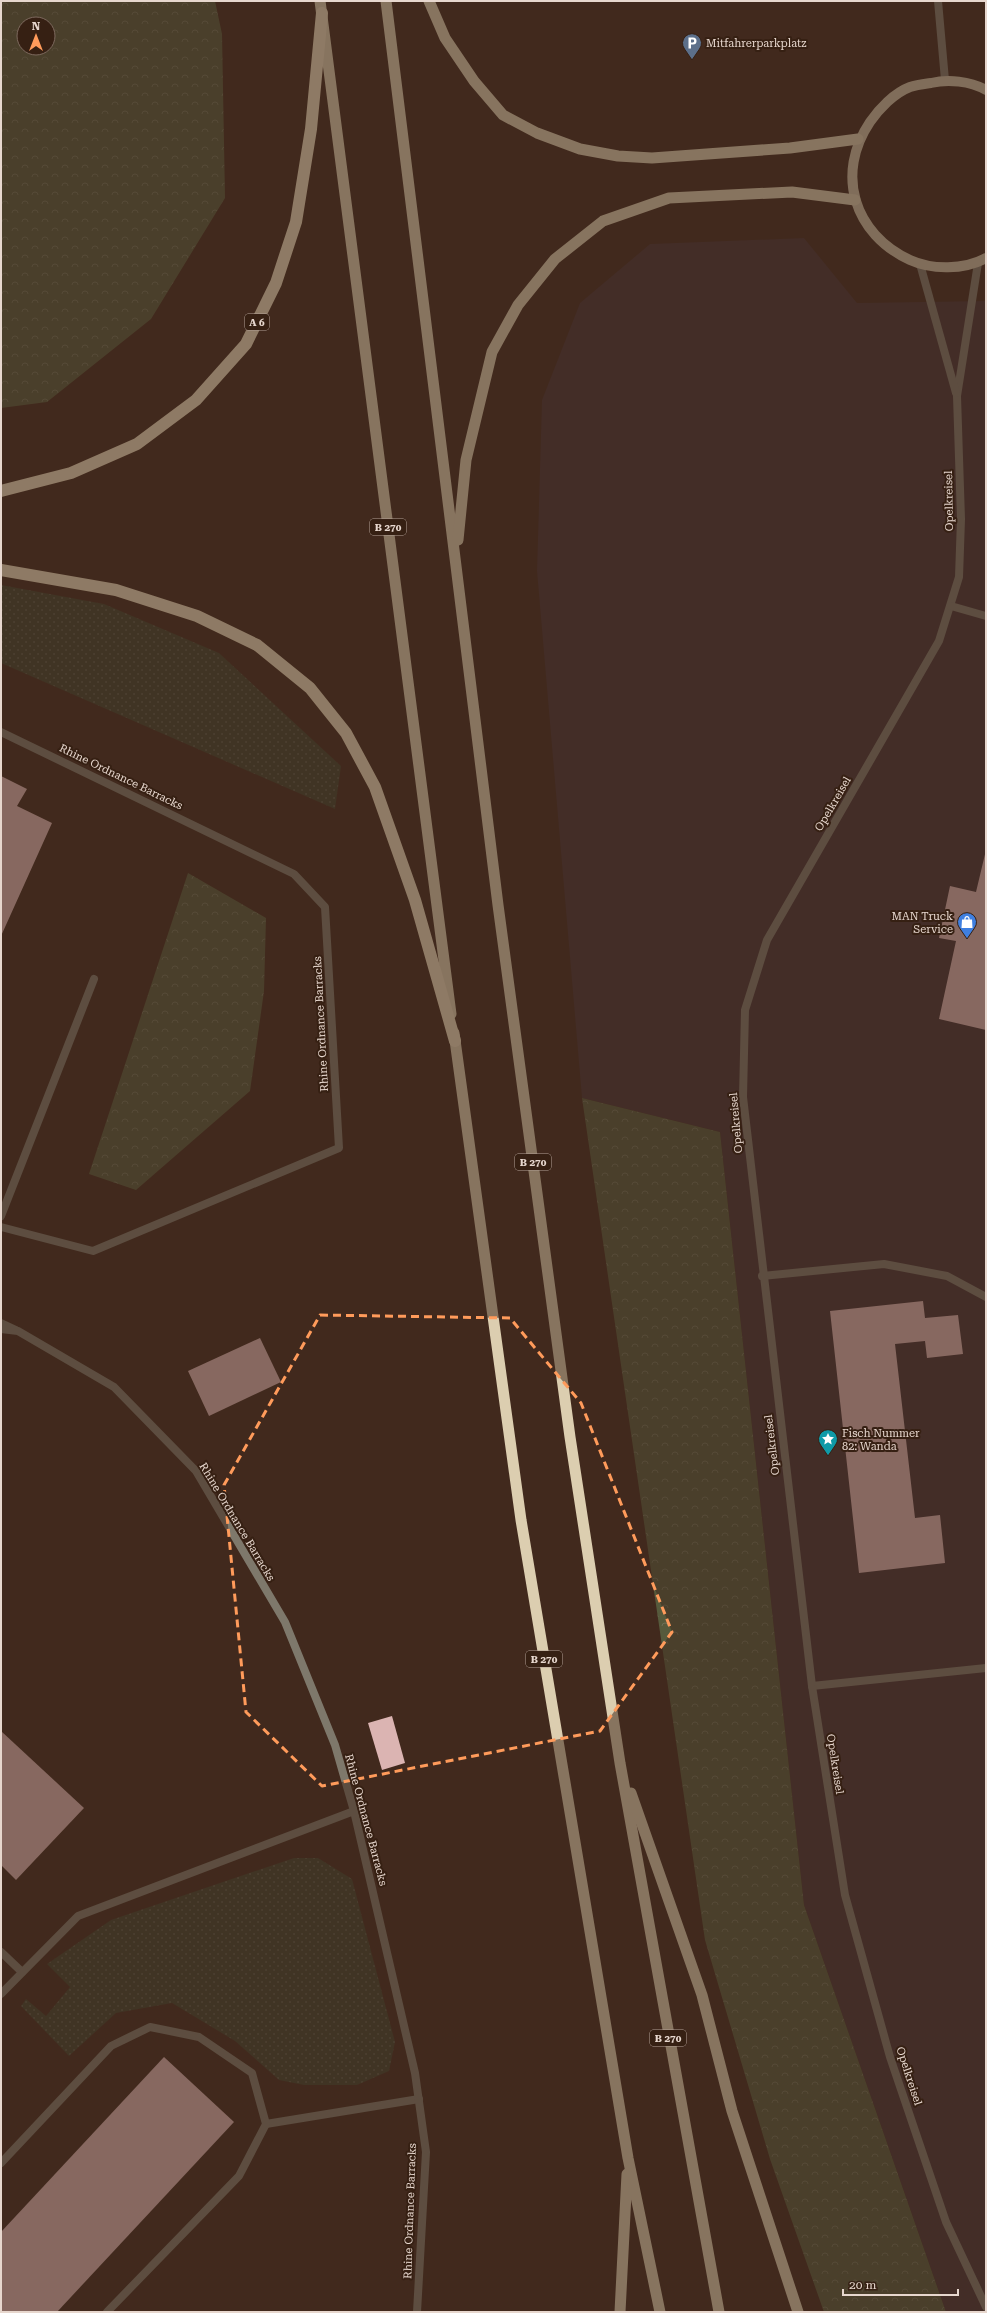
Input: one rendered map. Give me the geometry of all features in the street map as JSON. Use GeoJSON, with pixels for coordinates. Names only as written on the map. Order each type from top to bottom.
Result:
{"type":"FeatureCollection","features":[{"type":"Feature","properties":{"kind":"highway","name":"B 270"},"geometry":{"type":"LineString","coordinates":[[320,1],[455,1041],[521,1520],[628,2158],[660,2312]]}},
{"type":"Feature","properties":{"kind":"highway","name":"B 270"},"geometry":{"type":"LineString","coordinates":[[386,1],[498,905],[570,1437],[620,1763],[719,2312]]}},
{"type":"Feature","properties":{"kind":"highway"},"geometry":{"type":"LineString","coordinates":[[429,1],[445,38],[474,81],[503,115],[537,133],[580,149],[618,156],[652,158],[790,148],[858,139]]}},
{"type":"Feature","properties":{"kind":"highway","name":"A 6"},"geometry":{"type":"LineString","coordinates":[[1,491],[71,473],[137,444],[196,400],[246,344],[276,283],[296,222],[311,129],[322,13]]}},
{"type":"Feature","properties":{"kind":"highway"},"geometry":{"type":"LineString","coordinates":[[456,560],[466,460],[492,352],[518,305],[555,259],[603,220],[669,198],[792,192],[855,200]]}},
{"type":"Feature","properties":{"kind":"highway","name":"B 270"},"geometry":{"type":"LineString","coordinates":[[1,570],[116,590],[198,616],[257,645],[310,688],[346,733],[375,787],[415,900],[455,1041]]}},
{"type":"Feature","properties":{"kind":"highway"},"geometry":{"type":"LineString","coordinates":[[620,1763],[702,1995],[732,2111],[798,2312]]}},
{"type":"Feature","properties":{"kind":"highway"},"geometry":{"type":"LineString","coordinates":[[620,2312],[628,2158]]}},
{"type":"Feature","properties":{"kind":"main road"},"geometry":{"type":"LineString","coordinates":[[982,260],[950,268],[920,264],[892,251],[869,229],[855,200],[852,179],[853,159],[858,139],[879,108],[909,87],[945,80],[979,86],[986,90]]}},
{"type":"Feature","properties":{"kind":"street"},"geometry":{"type":"LineString","coordinates":[[938,1],[945,80]]}},
{"type":"Feature","properties":{"kind":"street","name":"Opelkreisel"},"geometry":{"type":"LineString","coordinates":[[982,260],[957,396],[961,519],[959,577],[951,606],[939,641],[767,940],[745,1010],[743,1097],[762,1276],[812,1686],[847,1902],[890,2057],[946,2222],[986,2307]]}},
{"type":"Feature","properties":{"kind":"street","name":"Opelkreisel"},"geometry":{"type":"LineString","coordinates":[[920,264],[957,396]]}},
{"type":"Feature","properties":{"kind":"street"},"geometry":{"type":"LineString","coordinates":[[951,606],[986,616]]}},
{"type":"Feature","properties":{"kind":"street","name":"Rhine Ordnance Barracks"},"geometry":{"type":"LineString","coordinates":[[1,732],[294,874],[325,907],[339,1148],[93,1251],[1,1227]]}},
{"type":"Feature","properties":{"kind":"street"},"geometry":{"type":"LineString","coordinates":[[1,1216],[94,979]]}},
{"type":"Feature","properties":{"kind":"street"},"geometry":{"type":"LineString","coordinates":[[762,1276],[884,1264],[947,1276],[986,1297]]}},
{"type":"Feature","properties":{"kind":"street","name":"Rhine Ordnance Barracks"},"geometry":{"type":"LineString","coordinates":[[1,1323],[18,1331],[114,1387],[196,1471],[285,1622],[335,1745],[354,1811],[415,2073],[426,2152],[417,2312]]}},
{"type":"Feature","properties":{"kind":"street","name":"Rhine Ordnance Barracks"},"geometry":{"type":"LineString","coordinates":[[1,1329],[18,1331]]}},
{"type":"Feature","properties":{"kind":"street"},"geometry":{"type":"LineString","coordinates":[[812,1686],[986,1668]]}},
{"type":"Feature","properties":{"kind":"street"},"geometry":{"type":"LineString","coordinates":[[1,1994],[78,1916],[354,1811]]}},
{"type":"Feature","properties":{"kind":"street"},"geometry":{"type":"LineString","coordinates":[[1,1952],[22,1972]]}},
{"type":"Feature","properties":{"kind":"street"},"geometry":{"type":"LineString","coordinates":[[1,2163],[111,2046],[150,2027],[199,2037],[252,2073],[266,2124],[239,2176],[107,2312]]}},
{"type":"Feature","properties":{"kind":"street"},"geometry":{"type":"LineString","coordinates":[[266,2124],[419,2099]]}},
{"type":"Feature","properties":{"kind":"highlighted area"},"geometry":{"type":"Polygon","coordinates":[[[320,1315],[510,1318],[581,1403],[672,1632],[600,1731],[322,1786],[246,1712],[224,1485],[320,1315]]]}},
{"type":"Feature","properties":{"kind":"shaded area"},"geometry":{"type":"Polygon","coordinates":[[[804,238],[857,303],[986,300],[986,2312],[946,2312],[804,1905],[720,1132],[582,1098],[537,571],[542,400],[580,303],[650,244],[804,238]]]}},
{"type":"Feature","properties":{"kind":"green space"},"geometry":{"type":"Polygon","coordinates":[[[1,1],[215,1],[222,34],[225,198],[151,319],[47,402],[1,408],[1,1]]]}},
{"type":"Feature","properties":{"kind":"green space"},"geometry":{"type":"Polygon","coordinates":[[[1,585],[104,604],[219,653],[341,766],[335,809],[1,663],[1,585]]]}},
{"type":"Feature","properties":{"kind":"green space"},"geometry":{"type":"Polygon","coordinates":[[[188,873],[266,918],[264,991],[250,1091],[136,1190],[89,1174],[188,873]]]}},
{"type":"Feature","properties":{"kind":"green space"},"geometry":{"type":"Polygon","coordinates":[[[582,1098],[720,1132],[804,1905],[946,2312],[824,2312],[770,2159],[705,1940],[582,1098]]]}},
{"type":"Feature","properties":{"kind":"green space"},"geometry":{"type":"Polygon","coordinates":[[[294,1858],[318,1858],[352,1879],[395,2042],[389,2071],[357,2085],[304,2085],[279,2080],[235,2041],[172,2003],[116,2013],[69,2056],[21,2006],[26,1999],[46,2016],[70,1987],[47,1964],[111,1920],[294,1858]]]}},
{"type":"Feature","properties":{"kind":"building"},"geometry":{"type":"Polygon","coordinates":[[[1,776],[27,789],[17,806],[52,823],[1,936],[1,776]]]}},
{"type":"Feature","properties":{"kind":"building","name":"MAN Truck Service"},"geometry":{"type":"Polygon","coordinates":[[[986,850],[986,1030],[939,1019],[956,941],[939,938],[950,886],[976,892],[986,850]]]}},
{"type":"Feature","properties":{"kind":"building"},"geometry":{"type":"Polygon","coordinates":[[[923,1301],[925,1318],[958,1315],[963,1354],[927,1358],[925,1341],[895,1344],[915,1518],[940,1515],[945,1563],[859,1573],[830,1311],[923,1301]]]}},
{"type":"Feature","properties":{"kind":"building"},"geometry":{"type":"Polygon","coordinates":[[[260,1338],[281,1382],[209,1416],[188,1371],[260,1338]]]}},
{"type":"Feature","properties":{"kind":"building"},"geometry":{"type":"Polygon","coordinates":[[[392,1716],[405,1763],[382,1770],[368,1723],[392,1716]]]}},
{"type":"Feature","properties":{"kind":"building"},"geometry":{"type":"Polygon","coordinates":[[[1,1731],[84,1808],[16,1880],[1,1865],[1,1731]]]}},
{"type":"Feature","properties":{"kind":"building"},"geometry":{"type":"Polygon","coordinates":[[[164,2057],[234,2122],[57,2312],[1,2312],[1,2232],[164,2057]]]}},
{"type":"Feature","properties":{"kind":"place","name":"Mitfahrerparkplatz"},"geometry":{"type":"Point","coordinates":[692,60]}},
{"type":"Feature","properties":{"kind":"place","name":"MAN Truck Service"},"geometry":{"type":"Point","coordinates":[967,939]}},
{"type":"Feature","properties":{"kind":"place","name":"Fisch Nummer 82: Wanda"},"geometry":{"type":"Point","coordinates":[828,1456]}}]}
